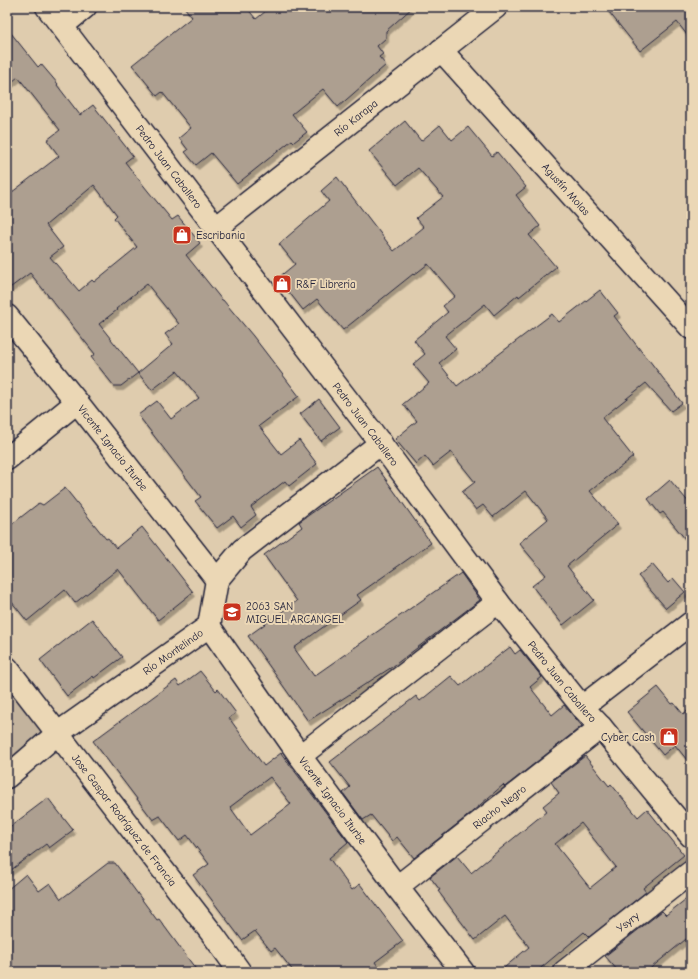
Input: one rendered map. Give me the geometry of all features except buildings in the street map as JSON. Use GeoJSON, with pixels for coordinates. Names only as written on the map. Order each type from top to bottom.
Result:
{"type":"FeatureCollection","features":[{"type":"Feature","properties":{"kind":"street","name":"Pedro Juan Caballero"},"geometry":{"type":"LineString","coordinates":[[47,7],[381,443],[498,602],[582,707],[691,836]]}},
{"type":"Feature","properties":{"kind":"street"},"geometry":{"type":"LineString","coordinates":[[62,26],[85,7]]}},
{"type":"Feature","properties":{"kind":"street","name":"Río Karapa"},"geometry":{"type":"LineString","coordinates":[[216,228],[496,7]]}},
{"type":"Feature","properties":{"kind":"street","name":"Agustín Molas"},"geometry":{"type":"LineString","coordinates":[[441,50],[691,328]]}},
{"type":"Feature","properties":{"kind":"street","name":"Vicente Ignacio Iturbe"},"geometry":{"type":"LineString","coordinates":[[7,316],[77,402],[217,580]]}},
{"type":"Feature","properties":{"kind":"street"},"geometry":{"type":"LineString","coordinates":[[7,459],[77,402]]}},
{"type":"Feature","properties":{"kind":"street","name":"Río Montelindo"},"geometry":{"type":"LineString","coordinates":[[7,777],[58,733],[209,626],[217,580],[242,550],[381,443]]}},
{"type":"Feature","properties":{"kind":"street"},"geometry":{"type":"LineString","coordinates":[[300,756],[498,602]]}},
{"type":"Feature","properties":{"kind":"street"},"geometry":{"type":"LineString","coordinates":[[582,707],[691,623]]}},
{"type":"Feature","properties":{"kind":"street","name":"Vicente Ignacio Iturbe"},"geometry":{"type":"LineString","coordinates":[[209,626],[300,756],[397,887],[463,972]]}},
{"type":"Feature","properties":{"kind":"street","name":"Jose Gaspar Rodríguez de Francia"},"geometry":{"type":"LineString","coordinates":[[7,668],[214,936],[240,972]]}},
{"type":"Feature","properties":{"kind":"street","name":"Riacho Negro"},"geometry":{"type":"LineString","coordinates":[[397,887],[600,727]]}},
{"type":"Feature","properties":{"kind":"street","name":"Ysyry"},"geometry":{"type":"LineString","coordinates":[[564,972],[691,872]]}},
{"type":"Feature","properties":{"kind":"shaded area"},"geometry":{"type":"Polygon","coordinates":[[[7,687],[44,732],[7,763],[7,687]]]}},
{"type":"Feature","properties":{"kind":"place","name":"Escribania"},"geometry":{"type":"Point","coordinates":[182,235]}},
{"type":"Feature","properties":{"kind":"place","name":"R&F Libreria"},"geometry":{"type":"Point","coordinates":[282,284]}},
{"type":"Feature","properties":{"kind":"place","name":"2063 SAN MIGUEL ARCANGEL"},"geometry":{"type":"Point","coordinates":[232,612]}},
{"type":"Feature","properties":{"kind":"place","name":"Cyber Cash"},"geometry":{"type":"Point","coordinates":[669,737]}}]}
